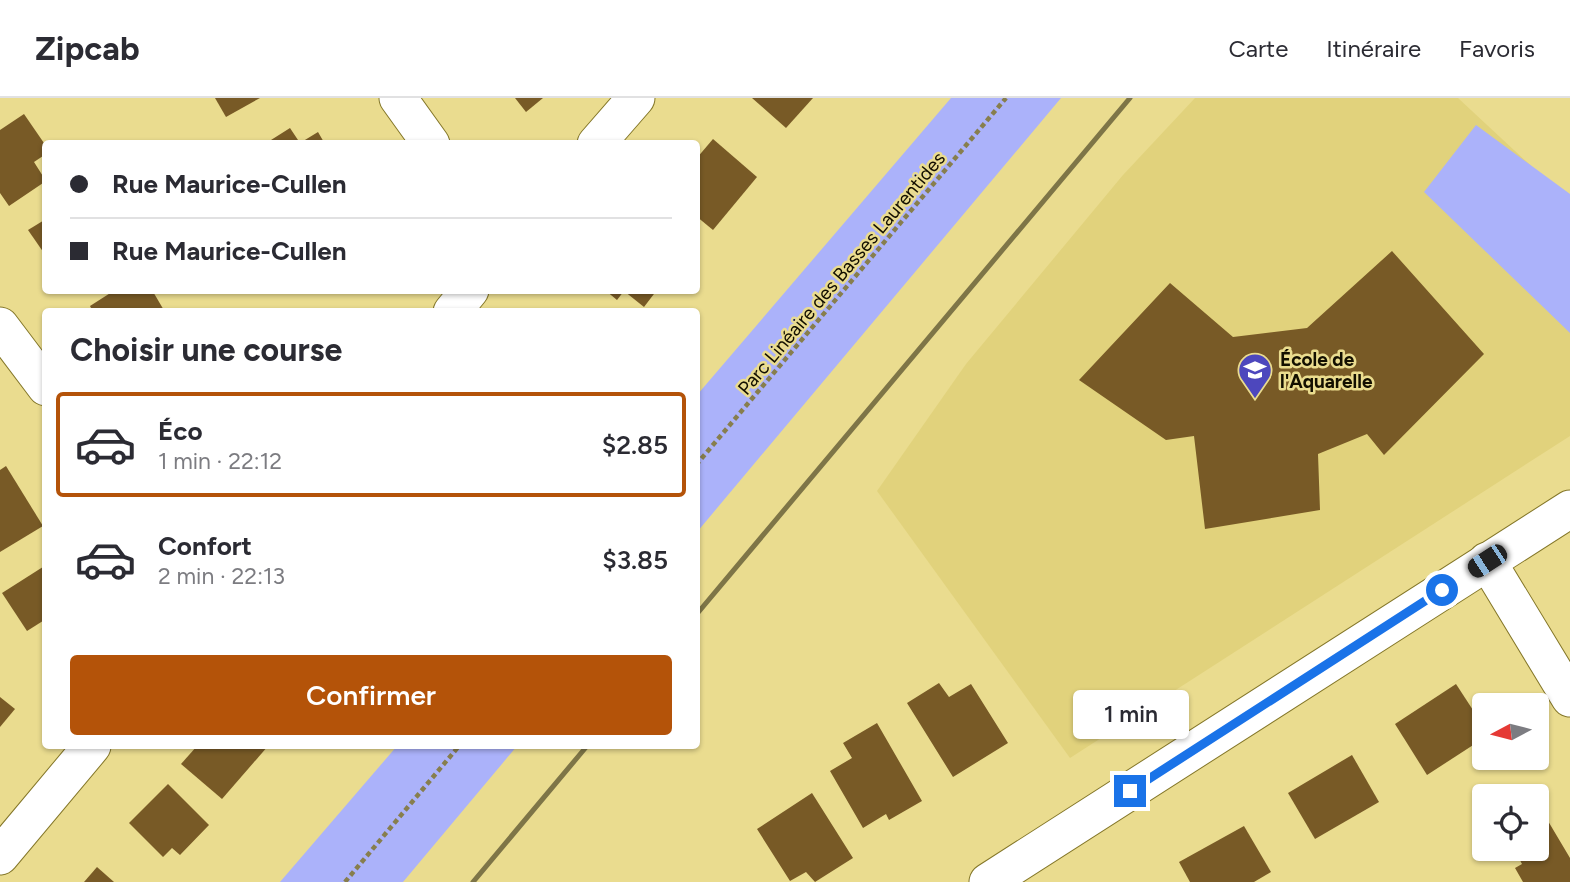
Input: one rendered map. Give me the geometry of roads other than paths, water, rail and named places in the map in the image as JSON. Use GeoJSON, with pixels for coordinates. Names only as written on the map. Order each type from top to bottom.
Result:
{"type":"FeatureCollection","features":[{"type":"Feature","properties":{"kind":"street"},"geometry":{"type":"LineString","coordinates":[[398,98],[428,140]]}},
{"type":"Feature","properties":{"kind":"street"},"geometry":{"type":"LineString","coordinates":[[599,140],[636,98]]}},
{"type":"Feature","properties":{"kind":"street"},"geometry":{"type":"LineString","coordinates":[[455,308],[467,294]]}},
{"type":"Feature","properties":{"kind":"street"},"geometry":{"type":"LineString","coordinates":[[0,326],[42,382]]}},
{"type":"Feature","properties":{"kind":"street"},"geometry":{"type":"LineString","coordinates":[[988,882],[1570,509]]}},
{"type":"Feature","properties":{"kind":"street"},"geometry":{"type":"LineString","coordinates":[[1487,561],[1570,698]]}},
{"type":"Feature","properties":{"kind":"street"},"geometry":{"type":"LineString","coordinates":[[0,856],[89,749]]}},
{"type":"Feature","properties":{"kind":"railway"},"geometry":{"type":"LineString","coordinates":[[700,610],[1130,98]]}},
{"type":"Feature","properties":{"kind":"railway"},"geometry":{"type":"LineString","coordinates":[[473,882],[584,749]]}},
{"type":"Feature","properties":{"kind":"place","name":"École de l'Aquarelle"},"geometry":{"type":"Point","coordinates":[1255,400]}}]}
